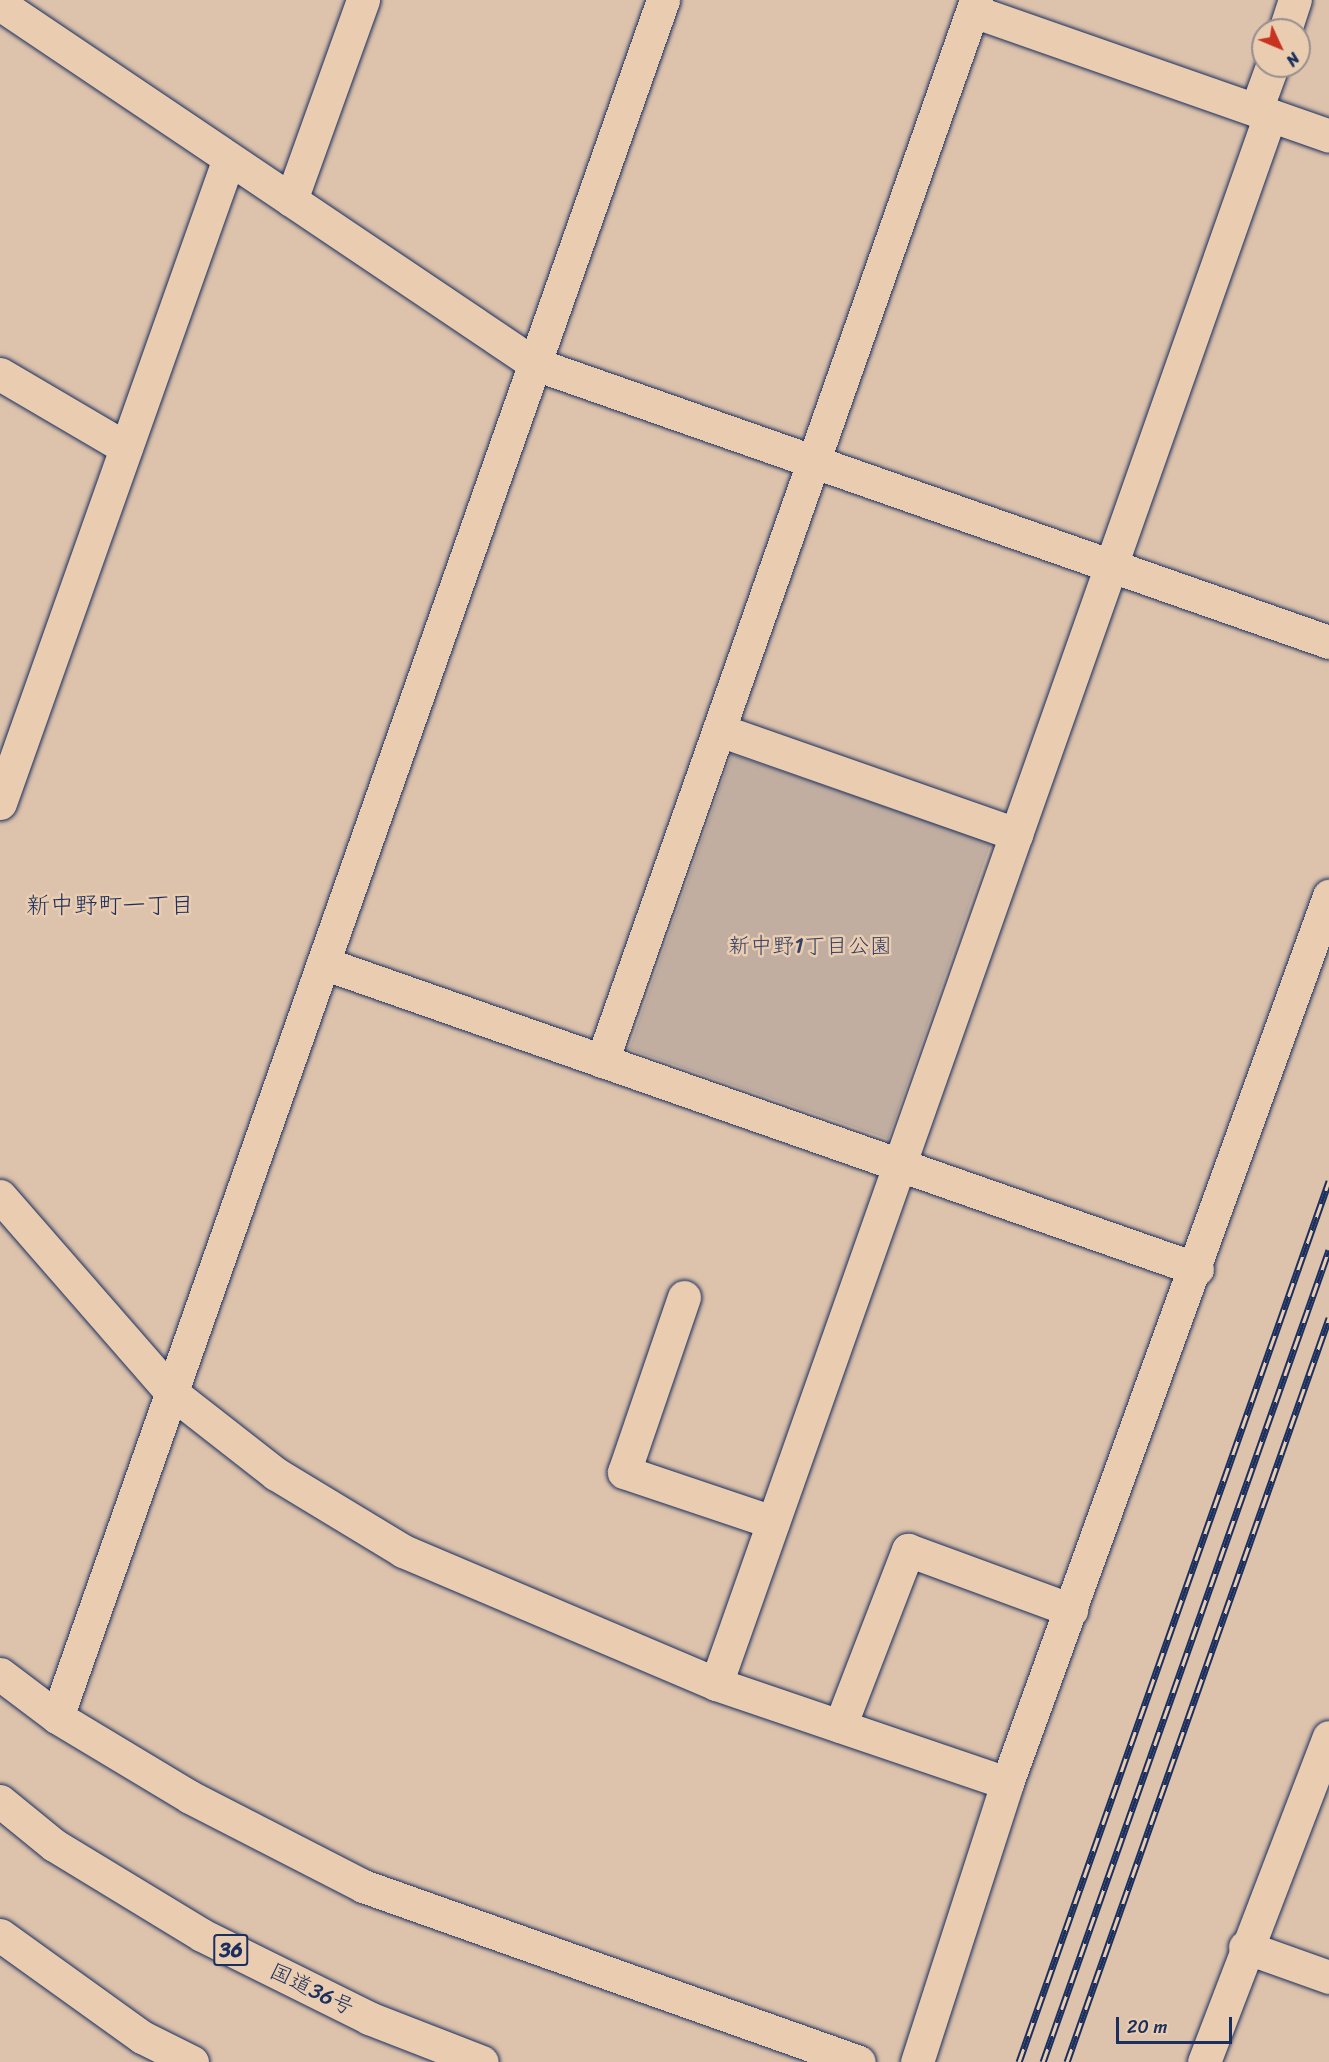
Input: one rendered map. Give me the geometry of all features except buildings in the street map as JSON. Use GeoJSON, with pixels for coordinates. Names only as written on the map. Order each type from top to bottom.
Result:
{"type":"FeatureCollection","features":[{"type":"Feature","properties":{"kind":"main road"},"geometry":{"type":"LineString","coordinates":[[291,200],[363,0]]}},
{"type":"Feature","properties":{"kind":"main road"},"geometry":{"type":"LineString","coordinates":[[57,1717],[663,0]]}},
{"type":"Feature","properties":{"kind":"main road"},"geometry":{"type":"LineString","coordinates":[[1289,18],[1295,0]]}},
{"type":"Feature","properties":{"kind":"main road"},"geometry":{"type":"LineString","coordinates":[[0,4],[535,364],[1329,642]]}},
{"type":"Feature","properties":{"kind":"main road"},"geometry":{"type":"LineString","coordinates":[[602,1060],[975,5],[1329,136]]}},
{"type":"Feature","properties":{"kind":"main road"},"geometry":{"type":"LineString","coordinates":[[716,1684],[1111,566],[1263,113],[1270,78]]}},
{"type":"Feature","properties":{"kind":"main road"},"geometry":{"type":"LineString","coordinates":[[0,803],[229,158]]}},
{"type":"Feature","properties":{"kind":"main road"},"geometry":{"type":"LineString","coordinates":[[0,374],[126,448]]}},
{"type":"Feature","properties":{"kind":"main road"},"geometry":{"type":"LineString","coordinates":[[719,730],[1016,834]]}},
{"type":"Feature","properties":{"kind":"main road"},"geometry":{"type":"LineString","coordinates":[[917,2062],[1007,1783],[1197,1269],[1329,896]]}},
{"type":"Feature","properties":{"kind":"main road"},"geometry":{"type":"LineString","coordinates":[[323,963],[1197,1269]]}},
{"type":"Feature","properties":{"kind":"main road"},"geometry":{"type":"LineString","coordinates":[[0,1196],[171,1392],[276,1474],[403,1551],[716,1684],[1007,1783]]}},
{"type":"Feature","properties":{"kind":"main road"},"geometry":{"type":"LineString","coordinates":[[684,1297],[624,1472],[774,1521]]}},
{"type":"Feature","properties":{"kind":"main road"},"geometry":{"type":"LineString","coordinates":[[840,1726],[908,1550],[1071,1610]]}},
{"type":"Feature","properties":{"kind":"main road"},"geometry":{"type":"LineString","coordinates":[[0,1674],[57,1717],[190,1797],[363,1886],[859,2062]]}},
{"type":"Feature","properties":{"kind":"main road"},"geometry":{"type":"LineString","coordinates":[[1204,2062],[1245,1947],[1329,1737]]}},
{"type":"Feature","properties":{"kind":"main road","name":"国道36号"},"geometry":{"type":"LineString","coordinates":[[0,1802],[54,1845],[202,1935],[369,2018],[482,2062]]}},
{"type":"Feature","properties":{"kind":"main road"},"geometry":{"type":"LineString","coordinates":[[0,1935],[138,2050],[192,2062]]}},
{"type":"Feature","properties":{"kind":"main road"},"geometry":{"type":"LineString","coordinates":[[1245,1947],[1329,1977]]}},
{"type":"Feature","properties":{"kind":"green space","name":"新中野1丁目公園"},"geometry":{"type":"Polygon","coordinates":[[[732,754],[991,843],[888,1139],[629,1049],[732,754]]]}},
{"type":"Feature","properties":{"kind":"railway"},"geometry":{"type":"LineString","coordinates":[[1019,2062],[1329,1181]]}},
{"type":"Feature","properties":{"kind":"railway"},"geometry":{"type":"LineString","coordinates":[[1043,2062],[1329,1250]]}},
{"type":"Feature","properties":{"kind":"railway"},"geometry":{"type":"LineString","coordinates":[[1067,2062],[1329,1318]]}},
{"type":"Feature","properties":{"kind":"district","name":"新中野町一丁目"},"geometry":{"type":"Point","coordinates":[110,906]}}]}
